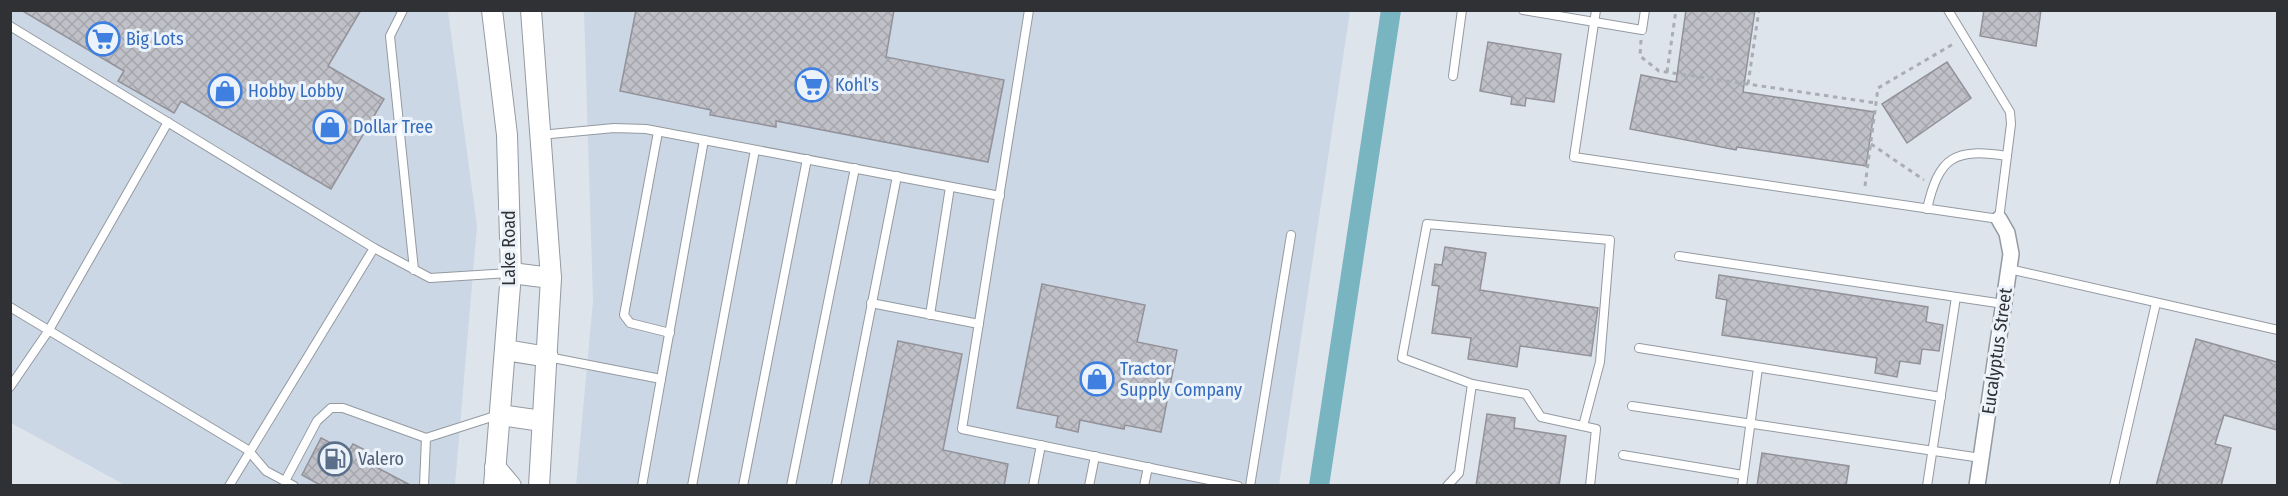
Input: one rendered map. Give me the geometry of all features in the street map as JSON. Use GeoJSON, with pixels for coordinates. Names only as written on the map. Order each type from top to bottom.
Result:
{"type":"FeatureCollection","features":[{"type":"Feature","properties":{"kind":"street","name":"Lake Road"},"geometry":{"type":"LineString","coordinates":[[492,10],[507,135],[511,273],[494,476]]}},
{"type":"Feature","properties":{"kind":"street","name":"Lake Road"},"geometry":{"type":"LineString","coordinates":[[531,10],[551,278],[539,486]]}},
{"type":"Feature","properties":{"kind":"street"},"geometry":{"type":"LineString","coordinates":[[507,135],[540,135]]}},
{"type":"Feature","properties":{"kind":"street","name":"Eucalyptus Street"},"geometry":{"type":"LineString","coordinates":[[1977,486],[2011,254],[2007,233],[1999,219]]}},
{"type":"Feature","properties":{"kind":"street"},"geometry":{"type":"LineString","coordinates":[[511,273],[551,278]]}},
{"type":"Feature","properties":{"kind":"street"},"geometry":{"type":"LineString","coordinates":[[505,350],[548,357]]}},
{"type":"Feature","properties":{"kind":"street"},"geometry":{"type":"LineString","coordinates":[[500,415],[542,421]]}},
{"type":"Feature","properties":{"kind":"street"},"geometry":{"type":"LineString","coordinates":[[494,476],[511,486]]}},
{"type":"Feature","properties":{"kind":"lane"},"geometry":{"type":"LineString","coordinates":[[403,10],[390,36],[414,270]]}},
{"type":"Feature","properties":{"kind":"lane"},"geometry":{"type":"LineString","coordinates":[[1029,10],[962,429],[1238,486]]}},
{"type":"Feature","properties":{"kind":"lane"},"geometry":{"type":"LineString","coordinates":[[1453,76],[1462,10]]}},
{"type":"Feature","properties":{"kind":"lane"},"geometry":{"type":"LineString","coordinates":[[1523,10],[1642,30],[1645,10]]}},
{"type":"Feature","properties":{"kind":"lane"},"geometry":{"type":"LineString","coordinates":[[1596,10],[1574,158],[1999,219],[2010,112],[1948,10]]}},
{"type":"Feature","properties":{"kind":"lane"},"geometry":{"type":"LineString","coordinates":[[10,26],[374,248],[430,278],[511,273]]}},
{"type":"Feature","properties":{"kind":"lane"},"geometry":{"type":"LineString","coordinates":[[10,387],[50,330],[168,122]]}},
{"type":"Feature","properties":{"kind":"lane"},"geometry":{"type":"LineString","coordinates":[[540,135],[614,128],[658,132],[1000,196]]}},
{"type":"Feature","properties":{"kind":"lane"},"geometry":{"type":"LineString","coordinates":[[658,132],[624,315],[630,323],[670,333]]}},
{"type":"Feature","properties":{"kind":"lane"},"geometry":{"type":"LineString","coordinates":[[642,486],[704,140]]}},
{"type":"Feature","properties":{"kind":"lane"},"geometry":{"type":"LineString","coordinates":[[692,486],[755,150]]}},
{"type":"Feature","properties":{"kind":"lane"},"geometry":{"type":"LineString","coordinates":[[1927,209],[1937,173],[1948,162],[1965,154],[1979,152],[2007,156]]}},
{"type":"Feature","properties":{"kind":"lane"},"geometry":{"type":"LineString","coordinates":[[744,486],[807,159]]}},
{"type":"Feature","properties":{"kind":"lane"},"geometry":{"type":"LineString","coordinates":[[791,486],[855,168]]}},
{"type":"Feature","properties":{"kind":"lane"},"geometry":{"type":"LineString","coordinates":[[836,486],[897,176]]}},
{"type":"Feature","properties":{"kind":"lane"},"geometry":{"type":"LineString","coordinates":[[930,315],[950,187]]}},
{"type":"Feature","properties":{"kind":"lane"},"geometry":{"type":"LineString","coordinates":[[1583,426],[1600,362],[1610,240],[1427,224],[1402,358],[1472,384],[1526,394],[1541,417],[1596,429],[1590,486]]}},
{"type":"Feature","properties":{"kind":"lane"},"geometry":{"type":"LineString","coordinates":[[1250,486],[1291,235]]}},
{"type":"Feature","properties":{"kind":"lane"},"geometry":{"type":"LineString","coordinates":[[229,486],[248,450],[374,248]]}},
{"type":"Feature","properties":{"kind":"lane"},"geometry":{"type":"LineString","coordinates":[[1679,256],[2004,304]]}},
{"type":"Feature","properties":{"kind":"lane"},"geometry":{"type":"LineString","coordinates":[[2009,269],[2277,330]]}},
{"type":"Feature","properties":{"kind":"lane"},"geometry":{"type":"LineString","coordinates":[[1927,486],[1956,297]]}},
{"type":"Feature","properties":{"kind":"lane"},"geometry":{"type":"LineString","coordinates":[[871,303],[979,324]]}},
{"type":"Feature","properties":{"kind":"lane"},"geometry":{"type":"LineString","coordinates":[[2114,486],[2157,303]]}},
{"type":"Feature","properties":{"kind":"lane"},"geometry":{"type":"LineString","coordinates":[[10,307],[248,450],[266,471],[294,486]]}},
{"type":"Feature","properties":{"kind":"lane"},"geometry":{"type":"LineString","coordinates":[[1639,348],[1941,397]]}},
{"type":"Feature","properties":{"kind":"lane"},"geometry":{"type":"LineString","coordinates":[[548,357],[661,379]]}},
{"type":"Feature","properties":{"kind":"lane"},"geometry":{"type":"LineString","coordinates":[[1742,486],[1758,368]]}},
{"type":"Feature","properties":{"kind":"lane"},"geometry":{"type":"LineString","coordinates":[[1447,486],[1459,473],[1472,384]]}},
{"type":"Feature","properties":{"kind":"lane"},"geometry":{"type":"LineString","coordinates":[[1632,406],[1750,426],[1981,458]]}},
{"type":"Feature","properties":{"kind":"lane"},"geometry":{"type":"LineString","coordinates":[[285,481],[317,421],[331,408],[343,408],[426,438],[500,415]]}},
{"type":"Feature","properties":{"kind":"lane"},"geometry":{"type":"LineString","coordinates":[[424,486],[426,438]]}},
{"type":"Feature","properties":{"kind":"lane"},"geometry":{"type":"LineString","coordinates":[[1033,486],[1041,445]]}},
{"type":"Feature","properties":{"kind":"lane"},"geometry":{"type":"LineString","coordinates":[[1623,455],[1743,475]]}},
{"type":"Feature","properties":{"kind":"lane"},"geometry":{"type":"LineString","coordinates":[[1089,486],[1095,456]]}},
{"type":"Feature","properties":{"kind":"lane"},"geometry":{"type":"LineString","coordinates":[[1144,486],[1148,467]]}},
{"type":"Feature","properties":{"kind":"path"},"geometry":{"type":"LineString","coordinates":[[1667,72],[1676,10]]}},
{"type":"Feature","properties":{"kind":"path"},"geometry":{"type":"LineString","coordinates":[[1749,84],[1759,10]]}},
{"type":"Feature","properties":{"kind":"path"},"geometry":{"type":"LineString","coordinates":[[1642,30],[1640,56],[1659,71],[1876,103]]}},
{"type":"Feature","properties":{"kind":"path"},"geometry":{"type":"LineString","coordinates":[[1863,200],[1878,88],[1964,37]]}},
{"type":"Feature","properties":{"kind":"path"},"geometry":{"type":"LineString","coordinates":[[1871,144],[1932,186]]}},
{"type":"Feature","properties":{"kind":"shaded area"},"geometry":{"type":"Polygon","coordinates":[[[10,11],[448,11],[477,226],[455,485],[125,485],[11,423],[10,11]]]}},
{"type":"Feature","properties":{"kind":"shaded area"},"geometry":{"type":"Polygon","coordinates":[[[584,11],[1350,11],[1279,485],[576,486],[593,301],[584,11]]]}},
{"type":"Feature","properties":{"kind":"building","name":"Hobby Lobby"},"geometry":{"type":"Polygon","coordinates":[[[21,10],[361,10],[328,66],[384,99],[331,189],[181,101],[174,113],[118,81],[124,71],[21,10]]]}},
{"type":"Feature","properties":{"kind":"building","name":"Kohl's"},"geometry":{"type":"Polygon","coordinates":[[[636,10],[894,10],[886,57],[1004,80],[988,162],[776,121],[776,127],[710,115],[711,110],[620,91],[636,10]]]}},
{"type":"Feature","properties":{"kind":"building"},"geometry":{"type":"Polygon","coordinates":[[[1686,10],[1755,10],[1743,92],[1874,112],[1866,166],[1737,147],[1736,150],[1630,129],[1641,75],[1676,82],[1686,10]]]}},
{"type":"Feature","properties":{"kind":"building"},"geometry":{"type":"Polygon","coordinates":[[[1984,10],[2041,10],[2036,46],[1980,36],[1984,10]]]}},
{"type":"Feature","properties":{"kind":"building"},"geometry":{"type":"Polygon","coordinates":[[[1488,42],[1561,54],[1554,102],[1526,98],[1525,106],[1511,104],[1512,97],[1480,91],[1488,42]]]}},
{"type":"Feature","properties":{"kind":"building"},"geometry":{"type":"Polygon","coordinates":[[[1947,62],[1971,98],[1907,143],[1882,104],[1947,62]]]}},
{"type":"Feature","properties":{"kind":"building"},"geometry":{"type":"Polygon","coordinates":[[[1445,247],[1486,253],[1480,290],[1598,308],[1591,356],[1520,346],[1517,367],[1468,359],[1471,338],[1432,333],[1439,286],[1432,285],[1435,264],[1442,265],[1445,247]]]}},
{"type":"Feature","properties":{"kind":"building"},"geometry":{"type":"Polygon","coordinates":[[[1719,275],[1928,307],[1926,322],[1943,325],[1939,351],[1922,349],[1920,364],[1900,361],[1897,377],[1875,373],[1877,358],[1722,335],[1727,300],[1716,298],[1719,275]]]}},
{"type":"Feature","properties":{"kind":"building","name":"Tractor Supply Company"},"geometry":{"type":"Polygon","coordinates":[[[1042,284],[1145,305],[1137,342],[1177,350],[1161,432],[1125,425],[1124,429],[1080,420],[1078,432],[1056,427],[1058,416],[1017,408],[1042,284]]]}},
{"type":"Feature","properties":{"kind":"building"},"geometry":{"type":"Polygon","coordinates":[[[2196,339],[2277,362],[2277,430],[2224,415],[2215,444],[2231,448],[2221,486],[2156,486],[2196,339]]]}},
{"type":"Feature","properties":{"kind":"building"},"geometry":{"type":"Polygon","coordinates":[[[898,341],[962,354],[943,450],[1008,464],[1004,486],[869,486],[898,341]]]}},
{"type":"Feature","properties":{"kind":"building"},"geometry":{"type":"Polygon","coordinates":[[[1487,414],[1515,418],[1514,428],[1566,436],[1559,486],[1476,486],[1487,414]]]}},
{"type":"Feature","properties":{"kind":"building","name":"Valero"},"geometry":{"type":"Polygon","coordinates":[[[321,438],[348,452],[353,444],[377,456],[372,465],[412,486],[322,486],[302,475],[321,438]]]}},
{"type":"Feature","properties":{"kind":"building"},"geometry":{"type":"Polygon","coordinates":[[[1762,453],[1849,466],[1846,486],[1757,486],[1762,453]]]}},
{"type":"Feature","properties":{"kind":"waterway"},"geometry":{"type":"LineString","coordinates":[[1319,486],[1391,10]]}},
{"type":"Feature","properties":{"kind":"place","name":"Big Lots"},"geometry":{"type":"Point","coordinates":[103,39]}},
{"type":"Feature","properties":{"kind":"place","name":"Kohl's"},"geometry":{"type":"Point","coordinates":[812,85]}},
{"type":"Feature","properties":{"kind":"place","name":"Hobby Lobby"},"geometry":{"type":"Point","coordinates":[225,91]}},
{"type":"Feature","properties":{"kind":"place","name":"Dollar Tree"},"geometry":{"type":"Point","coordinates":[330,127]}},
{"type":"Feature","properties":{"kind":"place","name":"Tractor Supply Company"},"geometry":{"type":"Point","coordinates":[1097,379]}},
{"type":"Feature","properties":{"kind":"place","name":"Valero"},"geometry":{"type":"Point","coordinates":[335,459]}}]}
